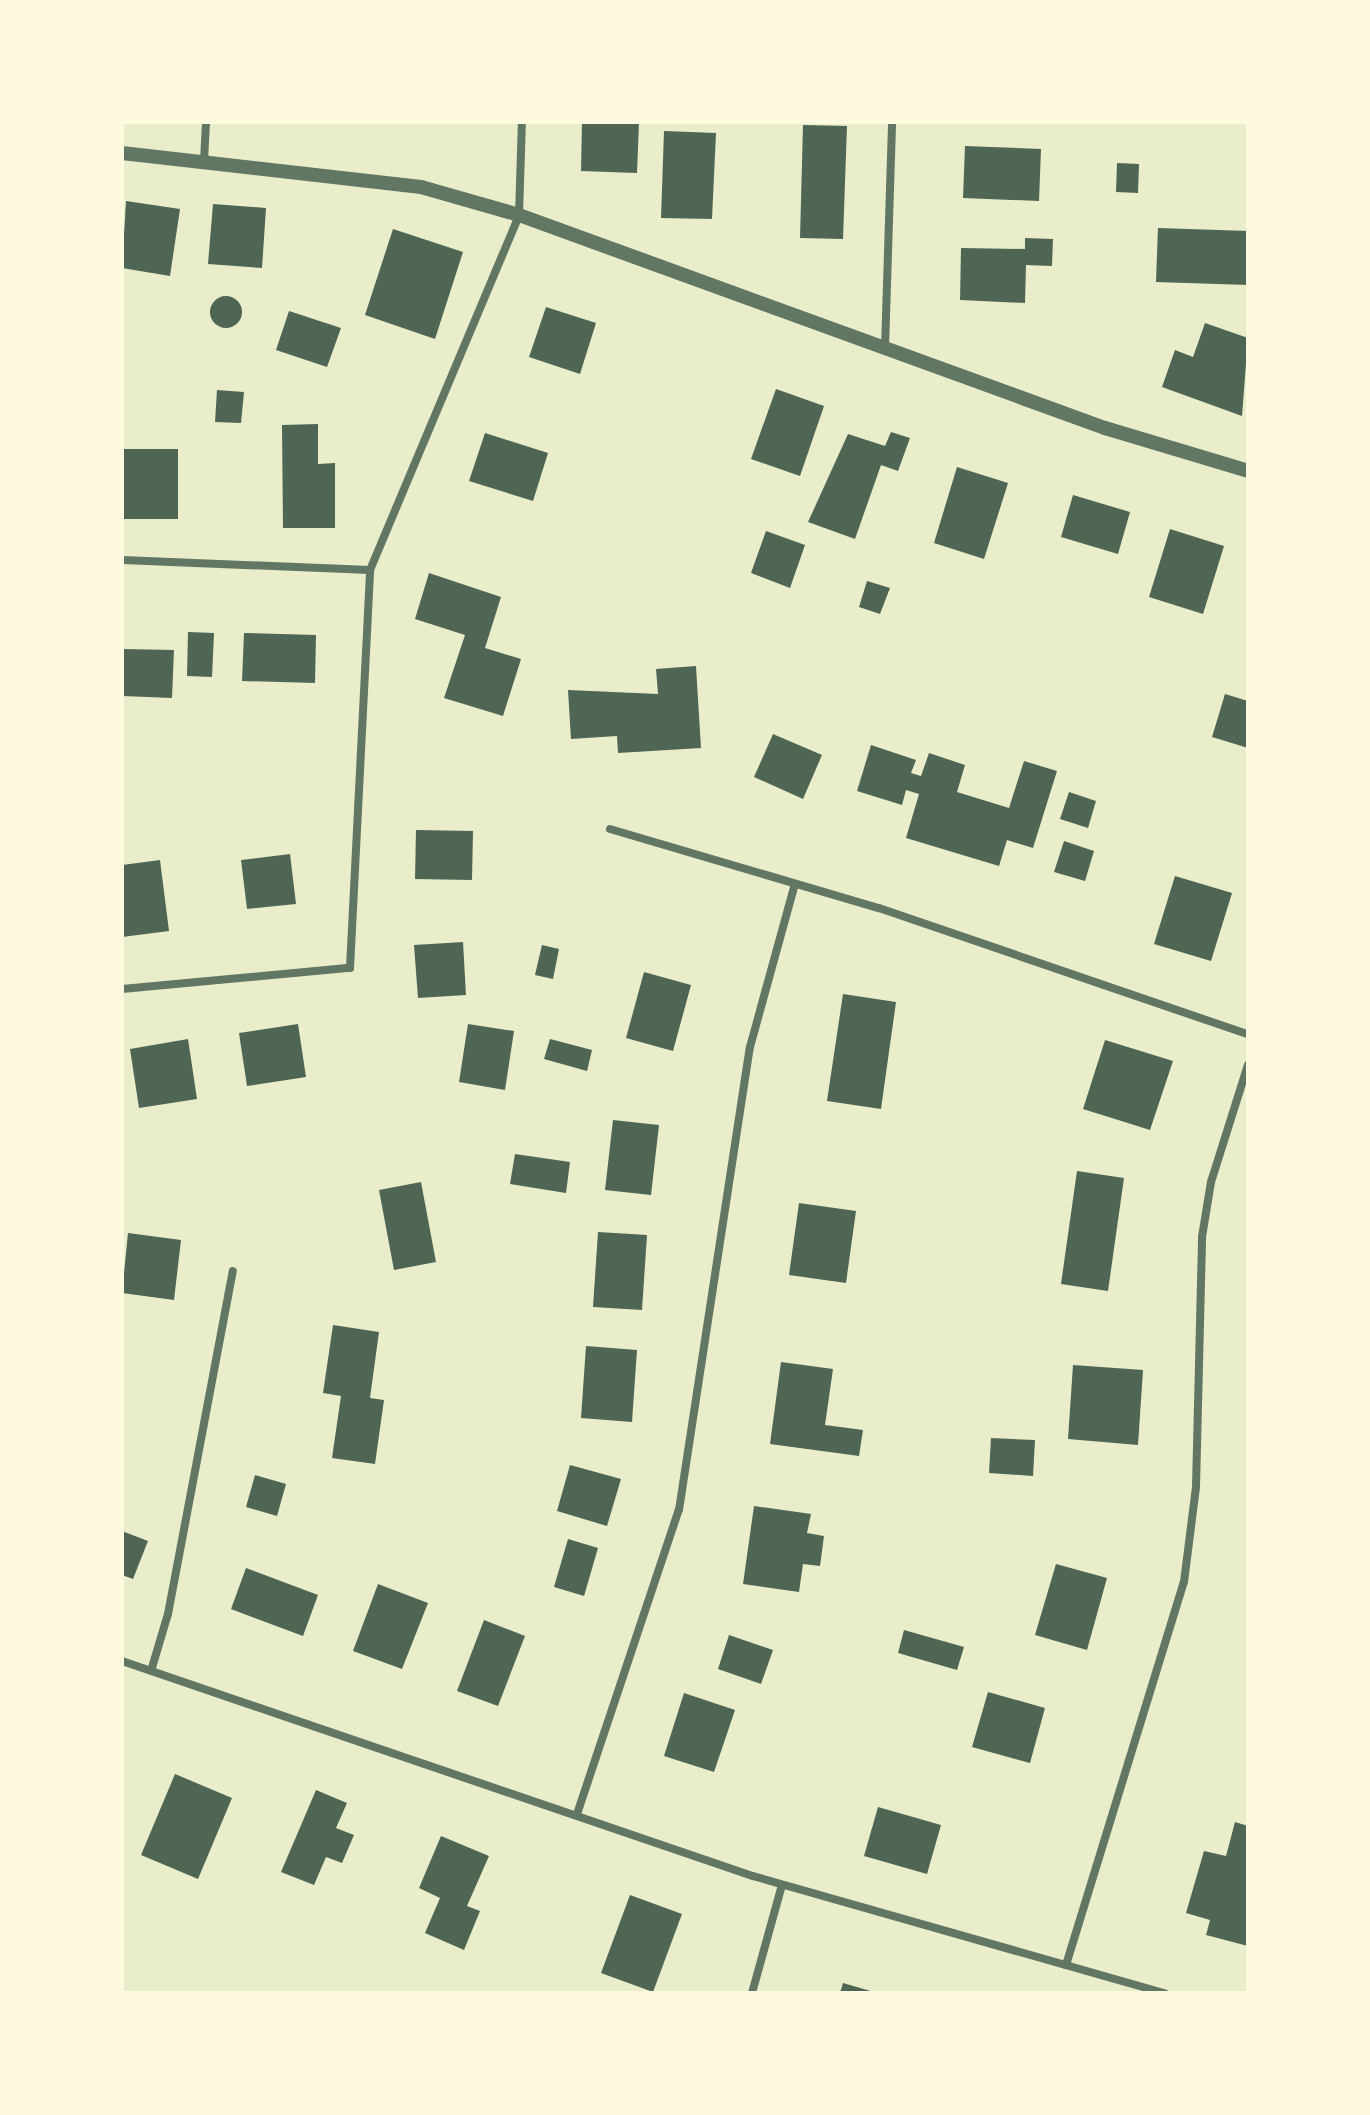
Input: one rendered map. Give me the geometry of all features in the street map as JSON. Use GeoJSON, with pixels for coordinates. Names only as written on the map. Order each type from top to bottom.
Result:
{"type":"FeatureCollection","features":[{"type":"Feature","properties":{"kind":"street"},"geometry":{"type":"LineString","coordinates":[[204,161],[206,122]]}},
{"type":"Feature","properties":{"kind":"street"},"geometry":{"type":"LineString","coordinates":[[122,989],[350,968],[370,570],[519,215],[522,122]]}},
{"type":"Feature","properties":{"kind":"street"},"geometry":{"type":"LineString","coordinates":[[885,349],[892,122]]}},
{"type":"Feature","properties":{"kind":"street"},"geometry":{"type":"LineString","coordinates":[[122,153],[421,187],[519,215],[885,349],[1248,471]]}},
{"type":"Feature","properties":{"kind":"street"},"geometry":{"type":"LineString","coordinates":[[122,560],[370,570]]}},
{"type":"Feature","properties":{"kind":"street"},"geometry":{"type":"LineString","coordinates":[[610,829],[795,884],[1248,1034]]}},
{"type":"Feature","properties":{"kind":"street"},"geometry":{"type":"LineString","coordinates":[[577,1814],[679,1510],[750,1047],[795,884]]}},
{"type":"Feature","properties":{"kind":"street"},"geometry":{"type":"LineString","coordinates":[[1066,1965],[1184,1582],[1196,1487],[1202,1237],[1211,1182],[1248,1065]]}},
{"type":"Feature","properties":{"kind":"street"},"geometry":{"type":"LineString","coordinates":[[151,1671],[168,1614],[233,1271]]}},
{"type":"Feature","properties":{"kind":"street"},"geometry":{"type":"LineString","coordinates":[[122,1661],[782,1885],[1165,1993]]}},
{"type":"Feature","properties":{"kind":"street"},"geometry":{"type":"LineString","coordinates":[[752,1993],[782,1885]]}},
{"type":"Feature","properties":{"kind":"building"},"geometry":{"type":"Polygon","coordinates":[[[582,122],[639,122],[637,173],[581,171],[582,122]]]}},
{"type":"Feature","properties":{"kind":"building"},"geometry":{"type":"Polygon","coordinates":[[[803,125],[847,126],[843,239],[800,238],[803,125]]]}},
{"type":"Feature","properties":{"kind":"building"},"geometry":{"type":"Polygon","coordinates":[[[664,131],[716,133],[712,219],[661,218],[664,131]]]}},
{"type":"Feature","properties":{"kind":"building"},"geometry":{"type":"Polygon","coordinates":[[[965,146],[1041,149],[1039,201],[963,198],[965,146]]]}},
{"type":"Feature","properties":{"kind":"building"},"geometry":{"type":"Polygon","coordinates":[[[1117,163],[1139,164],[1138,193],[1116,192],[1117,163]]]}},
{"type":"Feature","properties":{"kind":"building"},"geometry":{"type":"Polygon","coordinates":[[[126,201],[180,209],[170,276],[122,268],[126,201]]]}},
{"type":"Feature","properties":{"kind":"building"},"geometry":{"type":"Polygon","coordinates":[[[213,204],[266,208],[262,268],[208,264],[213,204]]]}},
{"type":"Feature","properties":{"kind":"building"},"geometry":{"type":"Polygon","coordinates":[[[1158,228],[1248,231],[1248,285],[1156,282],[1158,228]]]}},
{"type":"Feature","properties":{"kind":"building"},"geometry":{"type":"Polygon","coordinates":[[[393,229],[463,252],[435,339],[365,315],[393,229]]]}},
{"type":"Feature","properties":{"kind":"building"},"geometry":{"type":"Polygon","coordinates":[[[1025,238],[1053,239],[1052,266],[1026,265],[1025,303],[960,300],[961,248],[1025,249],[1025,238]]]}},
{"type":"Feature","properties":{"kind":"building"},"geometry":{"type":"Polygon","coordinates":[[[226,296],[237,301],[242,312],[237,323],[226,328],[215,323],[210,312],[215,301],[226,296]]]}},
{"type":"Feature","properties":{"kind":"building"},"geometry":{"type":"Polygon","coordinates":[[[546,307],[596,323],[580,374],[529,357],[546,307]]]}},
{"type":"Feature","properties":{"kind":"building"},"geometry":{"type":"Polygon","coordinates":[[[289,311],[341,328],[327,367],[276,350],[289,311]]]}},
{"type":"Feature","properties":{"kind":"building"},"geometry":{"type":"Polygon","coordinates":[[[1205,323],[1248,338],[1242,416],[1162,387],[1175,350],[1193,357],[1205,323]]]}},
{"type":"Feature","properties":{"kind":"building"},"geometry":{"type":"Polygon","coordinates":[[[776,389],[824,406],[800,476],[751,459],[776,389]]]}},
{"type":"Feature","properties":{"kind":"building"},"geometry":{"type":"Polygon","coordinates":[[[217,390],[244,392],[241,423],[215,422],[217,390]]]}},
{"type":"Feature","properties":{"kind":"building"},"geometry":{"type":"Polygon","coordinates":[[[318,424],[318,464],[335,463],[335,528],[283,528],[282,425],[318,424]]]}},
{"type":"Feature","properties":{"kind":"building"},"geometry":{"type":"Polygon","coordinates":[[[891,432],[910,438],[898,471],[881,465],[855,539],[808,522],[848,434],[885,446],[891,432]]]}},
{"type":"Feature","properties":{"kind":"building"},"geometry":{"type":"Polygon","coordinates":[[[485,433],[548,453],[533,501],[469,481],[485,433]]]}},
{"type":"Feature","properties":{"kind":"building"},"geometry":{"type":"Polygon","coordinates":[[[122,449],[178,449],[178,519],[122,519],[122,449]]]}},
{"type":"Feature","properties":{"kind":"building"},"geometry":{"type":"Polygon","coordinates":[[[957,467],[1008,483],[984,559],[934,543],[957,467]]]}},
{"type":"Feature","properties":{"kind":"building"},"geometry":{"type":"Polygon","coordinates":[[[1073,495],[1130,512],[1118,554],[1061,537],[1073,495]]]}},
{"type":"Feature","properties":{"kind":"building"},"geometry":{"type":"Polygon","coordinates":[[[1170,529],[1224,546],[1203,614],[1149,597],[1170,529]]]}},
{"type":"Feature","properties":{"kind":"building"},"geometry":{"type":"Polygon","coordinates":[[[766,531],[805,545],[790,588],[751,573],[766,531]]]}},
{"type":"Feature","properties":{"kind":"building"},"geometry":{"type":"Polygon","coordinates":[[[429,573],[501,597],[485,648],[521,659],[503,716],[444,698],[465,635],[415,619],[429,573]]]}},
{"type":"Feature","properties":{"kind":"building"},"geometry":{"type":"Polygon","coordinates":[[[867,581],[890,588],[880,614],[859,607],[867,581]]]}},
{"type":"Feature","properties":{"kind":"building"},"geometry":{"type":"Polygon","coordinates":[[[188,632],[214,633],[212,677],[187,676],[188,632]]]}},
{"type":"Feature","properties":{"kind":"building"},"geometry":{"type":"Polygon","coordinates":[[[244,633],[316,635],[315,683],[242,681],[244,633]]]}},
{"type":"Feature","properties":{"kind":"building"},"geometry":{"type":"Polygon","coordinates":[[[122,649],[174,650],[172,698],[122,696],[122,649]]]}},
{"type":"Feature","properties":{"kind":"building"},"geometry":{"type":"Polygon","coordinates":[[[696,666],[701,748],[618,753],[617,736],[571,739],[568,690],[658,694],[656,669],[696,666]]]}},
{"type":"Feature","properties":{"kind":"building"},"geometry":{"type":"Polygon","coordinates":[[[1225,694],[1248,701],[1248,748],[1212,737],[1225,694]]]}},
{"type":"Feature","properties":{"kind":"building"},"geometry":{"type":"Polygon","coordinates":[[[773,734],[822,755],[803,799],[754,777],[773,734]]]}},
{"type":"Feature","properties":{"kind":"building"},"geometry":{"type":"Polygon","coordinates":[[[871,745],[916,760],[911,773],[921,776],[929,753],[965,765],[957,792],[1009,808],[1024,761],[1057,771],[1033,848],[1007,840],[999,866],[906,838],[919,794],[906,790],[902,805],[857,791],[871,745]]]}},
{"type":"Feature","properties":{"kind":"building"},"geometry":{"type":"Polygon","coordinates":[[[1069,792],[1096,801],[1088,828],[1060,819],[1069,792]]]}},
{"type":"Feature","properties":{"kind":"building"},"geometry":{"type":"Polygon","coordinates":[[[416,830],[473,831],[472,880],[415,879],[416,830]]]}},
{"type":"Feature","properties":{"kind":"building"},"geometry":{"type":"Polygon","coordinates":[[[1064,841],[1094,851],[1085,881],[1054,872],[1064,841]]]}},
{"type":"Feature","properties":{"kind":"building"},"geometry":{"type":"Polygon","coordinates":[[[290,854],[296,904],[247,909],[241,860],[290,854]]]}},
{"type":"Feature","properties":{"kind":"building"},"geometry":{"type":"Polygon","coordinates":[[[160,860],[169,931],[122,937],[122,865],[160,860]]]}},
{"type":"Feature","properties":{"kind":"building"},"geometry":{"type":"Polygon","coordinates":[[[1175,876],[1232,893],[1211,961],[1154,944],[1175,876]]]}},
{"type":"Feature","properties":{"kind":"building"},"geometry":{"type":"Polygon","coordinates":[[[463,942],[466,995],[418,998],[414,945],[463,942]]]}},
{"type":"Feature","properties":{"kind":"building"},"geometry":{"type":"Polygon","coordinates":[[[542,945],[559,949],[553,979],[535,975],[542,945]]]}},
{"type":"Feature","properties":{"kind":"building"},"geometry":{"type":"Polygon","coordinates":[[[644,972],[691,985],[673,1051],[626,1038],[644,972]]]}},
{"type":"Feature","properties":{"kind":"building"},"geometry":{"type":"Polygon","coordinates":[[[843,994],[896,1002],[881,1109],[827,1101],[843,994]]]}},
{"type":"Feature","properties":{"kind":"building"},"geometry":{"type":"Polygon","coordinates":[[[298,1024],[306,1077],[247,1086],[239,1033],[298,1024]]]}},
{"type":"Feature","properties":{"kind":"building"},"geometry":{"type":"Polygon","coordinates":[[[468,1024],[514,1031],[505,1090],[459,1082],[468,1024]]]}},
{"type":"Feature","properties":{"kind":"building"},"geometry":{"type":"Polygon","coordinates":[[[188,1039],[197,1099],[139,1108],[130,1049],[188,1039]]]}},
{"type":"Feature","properties":{"kind":"building"},"geometry":{"type":"Polygon","coordinates":[[[550,1039],[592,1050],[587,1071],[544,1059],[550,1039]]]}},
{"type":"Feature","properties":{"kind":"building"},"geometry":{"type":"Polygon","coordinates":[[[1105,1040],[1173,1061],[1150,1130],[1083,1109],[1105,1040]]]}},
{"type":"Feature","properties":{"kind":"building"},"geometry":{"type":"Polygon","coordinates":[[[613,1120],[659,1125],[651,1195],[605,1190],[613,1120]]]}},
{"type":"Feature","properties":{"kind":"building"},"geometry":{"type":"Polygon","coordinates":[[[515,1154],[570,1162],[566,1193],[510,1184],[515,1154]]]}},
{"type":"Feature","properties":{"kind":"building"},"geometry":{"type":"Polygon","coordinates":[[[1077,1171],[1124,1178],[1108,1291],[1061,1284],[1077,1171]]]}},
{"type":"Feature","properties":{"kind":"building"},"geometry":{"type":"Polygon","coordinates":[[[421,1182],[436,1262],[394,1270],[379,1190],[421,1182]]]}},
{"type":"Feature","properties":{"kind":"building"},"geometry":{"type":"Polygon","coordinates":[[[799,1203],[856,1211],[846,1283],[789,1275],[799,1203]]]}},
{"type":"Feature","properties":{"kind":"building"},"geometry":{"type":"Polygon","coordinates":[[[598,1232],[647,1235],[642,1310],[593,1307],[598,1232]]]}},
{"type":"Feature","properties":{"kind":"building"},"geometry":{"type":"Polygon","coordinates":[[[128,1233],[181,1240],[174,1300],[122,1293],[128,1233]]]}},
{"type":"Feature","properties":{"kind":"building"},"geometry":{"type":"Polygon","coordinates":[[[333,1325],[379,1332],[370,1398],[384,1400],[375,1464],[332,1458],[341,1396],[323,1393],[333,1325]]]}},
{"type":"Feature","properties":{"kind":"building"},"geometry":{"type":"Polygon","coordinates":[[[586,1346],[637,1350],[632,1422],[581,1418],[586,1346]]]}},
{"type":"Feature","properties":{"kind":"building"},"geometry":{"type":"Polygon","coordinates":[[[781,1362],[833,1369],[825,1425],[863,1430],[859,1456],[770,1444],[781,1362]]]}},
{"type":"Feature","properties":{"kind":"building"},"geometry":{"type":"Polygon","coordinates":[[[1073,1365],[1143,1370],[1138,1445],[1068,1439],[1073,1365]]]}},
{"type":"Feature","properties":{"kind":"building"},"geometry":{"type":"Polygon","coordinates":[[[991,1438],[1035,1440],[1033,1476],[989,1473],[991,1438]]]}},
{"type":"Feature","properties":{"kind":"building"},"geometry":{"type":"Polygon","coordinates":[[[570,1465],[621,1479],[607,1526],[557,1511],[570,1465]]]}},
{"type":"Feature","properties":{"kind":"building"},"geometry":{"type":"Polygon","coordinates":[[[255,1475],[286,1484],[277,1516],[246,1507],[255,1475]]]}},
{"type":"Feature","properties":{"kind":"building"},"geometry":{"type":"Polygon","coordinates":[[[754,1506],[811,1514],[807,1533],[824,1536],[820,1566],[803,1564],[799,1592],[743,1584],[754,1506]]]}},
{"type":"Feature","properties":{"kind":"building"},"geometry":{"type":"Polygon","coordinates":[[[122,1531],[148,1541],[133,1579],[122,1575],[122,1531]]]}},
{"type":"Feature","properties":{"kind":"building"},"geometry":{"type":"Polygon","coordinates":[[[568,1539],[598,1548],[584,1596],[554,1587],[568,1539]]]}},
{"type":"Feature","properties":{"kind":"building"},"geometry":{"type":"Polygon","coordinates":[[[1056,1564],[1107,1578],[1087,1650],[1035,1635],[1056,1564]]]}},
{"type":"Feature","properties":{"kind":"building"},"geometry":{"type":"Polygon","coordinates":[[[246,1568],[318,1595],[303,1636],[231,1609],[246,1568]]]}},
{"type":"Feature","properties":{"kind":"building"},"geometry":{"type":"Polygon","coordinates":[[[378,1584],[428,1603],[402,1669],[353,1651],[378,1584]]]}},
{"type":"Feature","properties":{"kind":"building"},"geometry":{"type":"Polygon","coordinates":[[[484,1620],[525,1636],[498,1706],[457,1691],[484,1620]]]}},
{"type":"Feature","properties":{"kind":"building"},"geometry":{"type":"Polygon","coordinates":[[[904,1630],[964,1647],[957,1670],[898,1653],[904,1630]]]}},
{"type":"Feature","properties":{"kind":"building"},"geometry":{"type":"Polygon","coordinates":[[[729,1635],[773,1650],[761,1684],[718,1669],[729,1635]]]}},
{"type":"Feature","properties":{"kind":"building"},"geometry":{"type":"Polygon","coordinates":[[[988,1692],[1045,1708],[1030,1763],[972,1747],[988,1692]]]}},
{"type":"Feature","properties":{"kind":"building"},"geometry":{"type":"Polygon","coordinates":[[[684,1693],[735,1710],[714,1772],[664,1756],[684,1693]]]}},
{"type":"Feature","properties":{"kind":"building"},"geometry":{"type":"Polygon","coordinates":[[[175,1774],[232,1798],[198,1879],[141,1855],[175,1774]]]}},
{"type":"Feature","properties":{"kind":"building"},"geometry":{"type":"Polygon","coordinates":[[[316,1790],[347,1803],[336,1828],[354,1835],[342,1863],[326,1857],[314,1885],[281,1872],[316,1790]]]}},
{"type":"Feature","properties":{"kind":"building"},"geometry":{"type":"Polygon","coordinates":[[[878,1807],[941,1825],[927,1874],[864,1856],[878,1807]]]}},
{"type":"Feature","properties":{"kind":"building"},"geometry":{"type":"Polygon","coordinates":[[[1235,1822],[1248,1826],[1248,1946],[1206,1935],[1210,1920],[1186,1913],[1204,1851],[1226,1856],[1235,1822]]]}},
{"type":"Feature","properties":{"kind":"building"},"geometry":{"type":"Polygon","coordinates":[[[441,1836],[489,1856],[467,1906],[480,1911],[464,1950],[425,1933],[440,1898],[419,1888],[441,1836]]]}},
{"type":"Feature","properties":{"kind":"building"},"geometry":{"type":"Polygon","coordinates":[[[630,1895],[682,1914],[653,1992],[601,1973],[630,1895]]]}},
{"type":"Feature","properties":{"kind":"building"},"geometry":{"type":"Polygon","coordinates":[[[843,1983],[874,1992],[874,1993],[840,1993],[843,1983]]]}}]}
